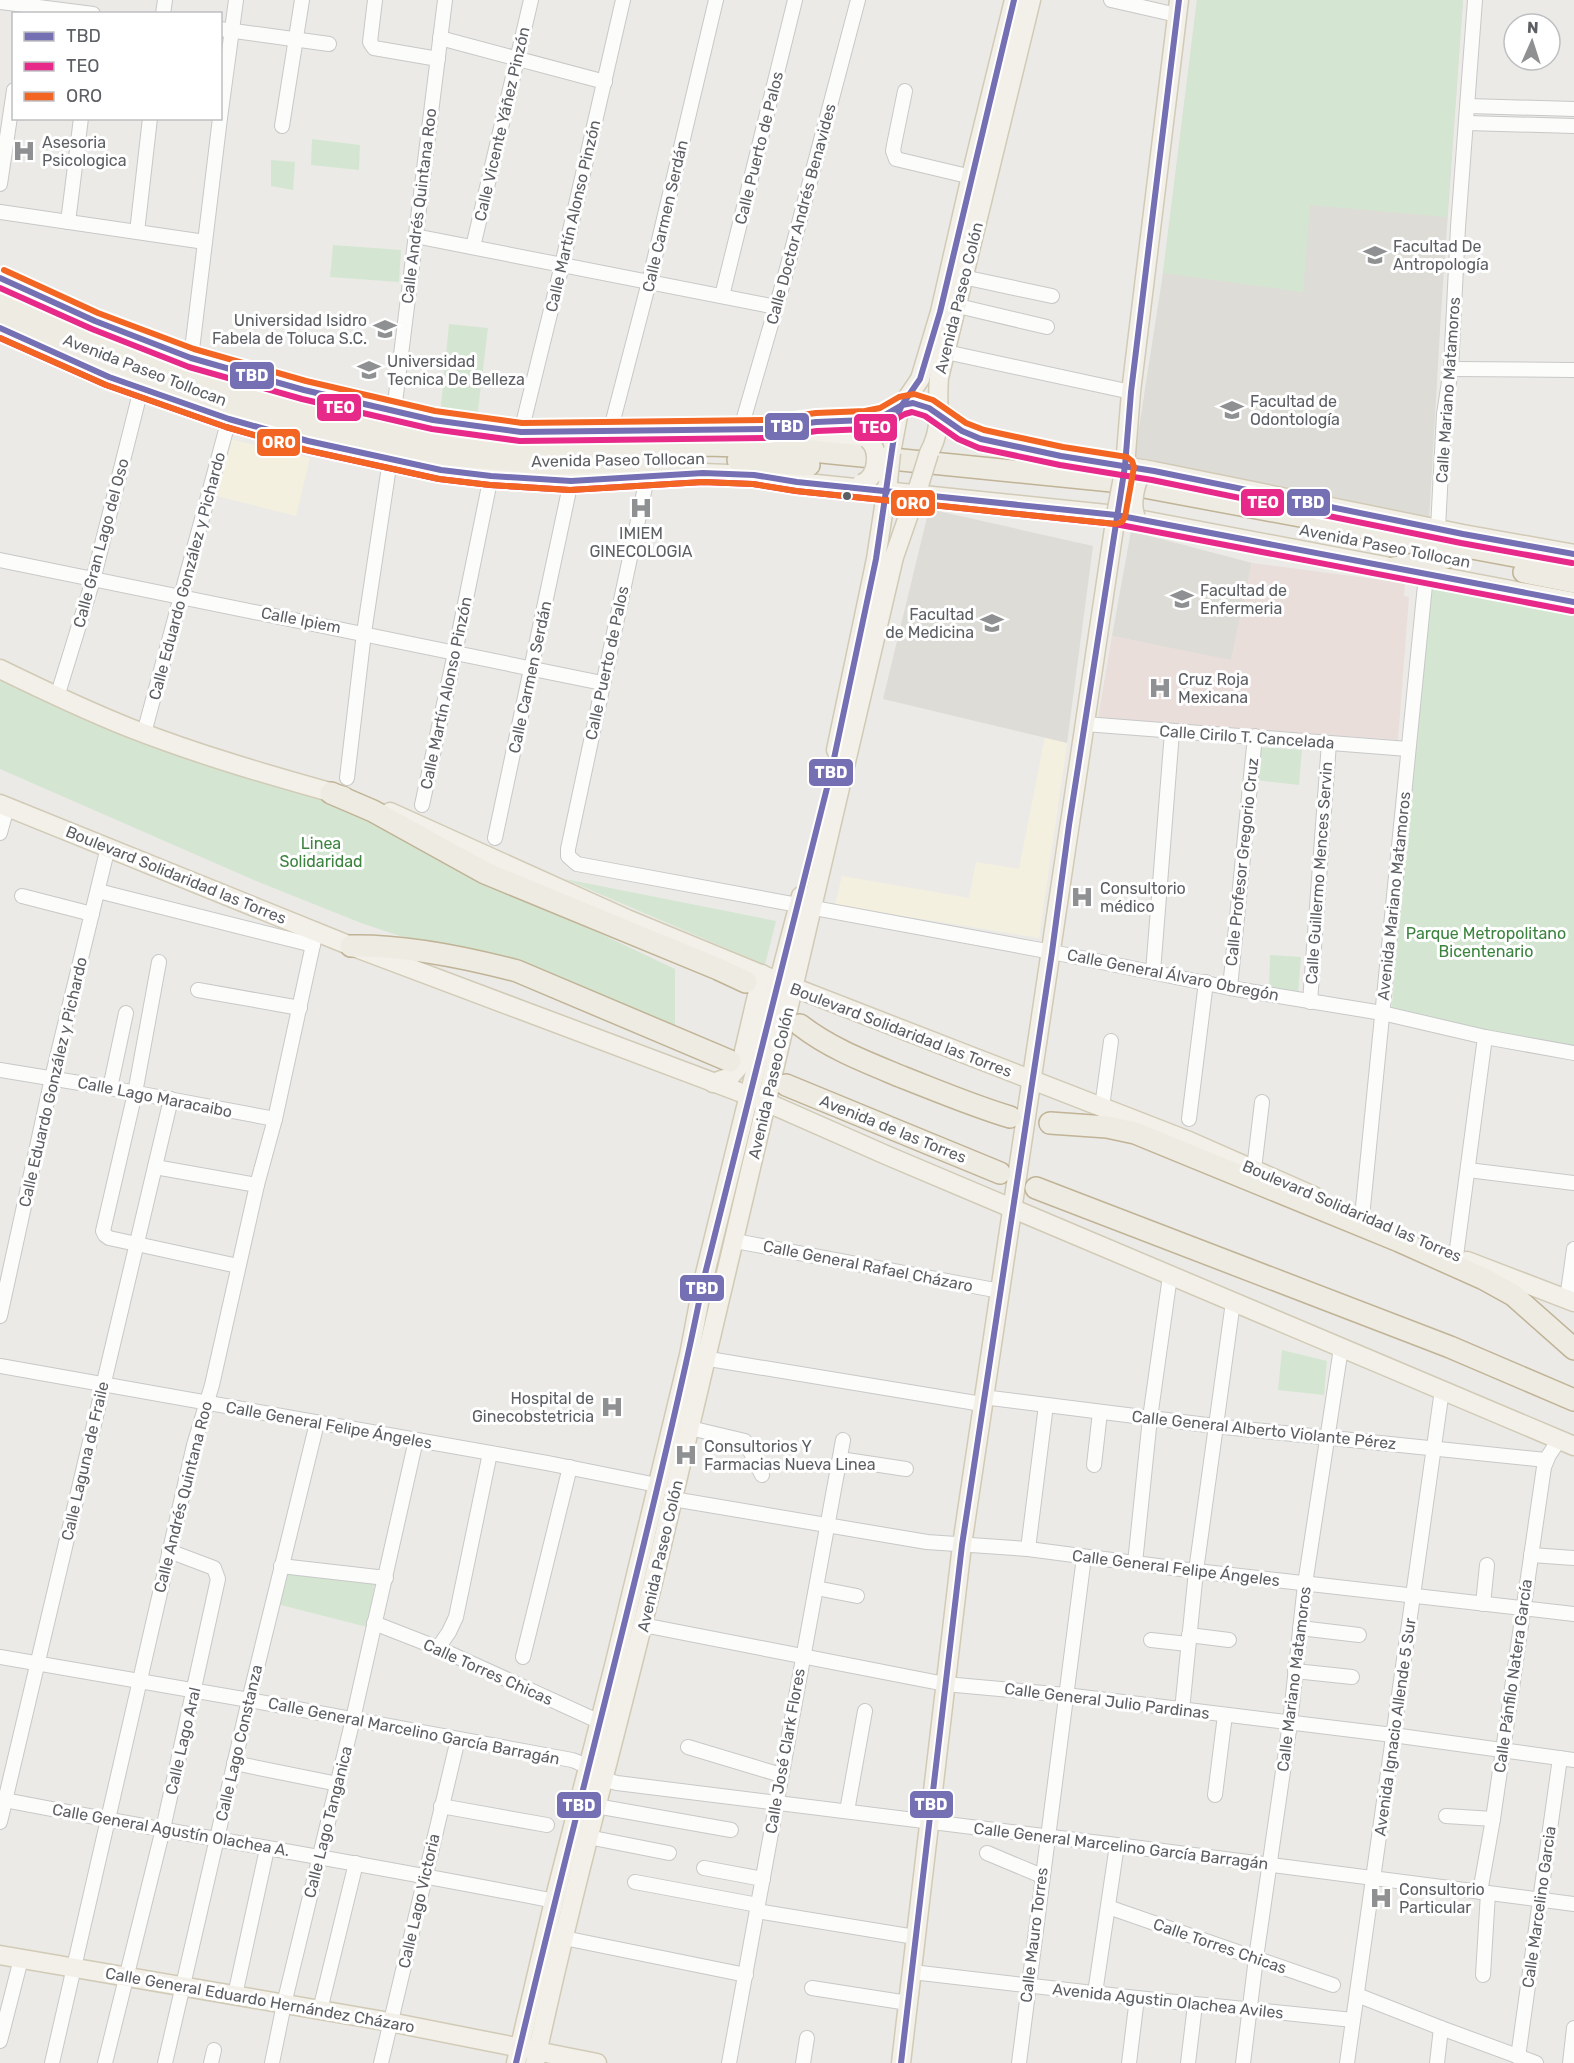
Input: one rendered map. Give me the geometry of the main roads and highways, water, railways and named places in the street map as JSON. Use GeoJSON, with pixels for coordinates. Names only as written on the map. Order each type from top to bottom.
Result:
{"type":"FeatureCollection","features":[{"type":"Feature","properties":{"kind":"highway","name":"Avenida Paseo Tollocan"},"geometry":{"type":"LineString","coordinates":[[6,285],[41,312],[195,372],[351,418],[458,440],[505,446],[772,447],[1101,480],[1574,567]]}},
{"type":"Feature","properties":{"kind":"highway","name":"Avenida Paseo Tollocan"},"geometry":{"type":"LineString","coordinates":[[0,311],[92,352],[193,391],[389,446],[437,454],[552,464],[704,458],[1047,487],[1166,503],[1574,582]]}},
{"type":"Feature","properties":{"kind":"highway"},"geometry":{"type":"LineString","coordinates":[[1463,534],[1486,551]]}},
{"type":"Feature","properties":{"kind":"highway"},"geometry":{"type":"LineString","coordinates":[[1393,568],[1446,558]]}},
{"type":"Feature","properties":{"kind":"highway","name":"Boulevard Solidaridad las Torres"},"geometry":{"type":"LineString","coordinates":[[331,793],[373,811],[484,873],[718,969],[754,978]]}},
{"type":"Feature","properties":{"kind":"highway","name":"Boulevard Solidaridad las Torres"},"geometry":{"type":"LineString","coordinates":[[351,946],[401,948],[517,971],[730,1062]]}},
{"type":"Feature","properties":{"kind":"highway"},"geometry":{"type":"LineString","coordinates":[[800,1025],[841,1052],[981,1108],[1010,1117]]}},
{"type":"Feature","properties":{"kind":"highway","name":"Avenida de las Torres"},"geometry":{"type":"LineString","coordinates":[[786,1085],[1000,1173]]}},
{"type":"Feature","properties":{"kind":"highway","name":"Boulevard Solidaridad las Torres"},"geometry":{"type":"LineString","coordinates":[[1050,1123],[1107,1127],[1135,1133],[1399,1241],[1484,1279],[1513,1295],[1574,1349]]}},
{"type":"Feature","properties":{"kind":"highway"},"geometry":{"type":"LineString","coordinates":[[1036,1188],[1450,1347],[1574,1400]]}},
{"type":"Feature","properties":{"kind":"main road","name":"Avenida Paseo Colón"},"geometry":{"type":"LineString","coordinates":[[838,770],[876,559],[897,416],[902,405],[916,387],[924,367],[979,178],[995,111],[1014,0]]}},
{"type":"Feature","properties":{"kind":"main road","name":"Avenida Paseo Colón"},"geometry":{"type":"LineString","coordinates":[[995,111],[1031,0]]}},
{"type":"Feature","properties":{"kind":"main road"},"geometry":{"type":"LineString","coordinates":[[901,2063],[962,1545],[1125,466],[1131,392],[1178,8]]}},
{"type":"Feature","properties":{"kind":"main road","name":"Avenida Paseo Colón"},"geometry":{"type":"LineString","coordinates":[[518,2055],[554,1901],[600,1722],[643,1625],[682,1500],[704,1282],[758,1098],[838,770],[894,557],[938,432],[939,378],[958,306],[979,178]]}},
{"type":"Feature","properties":{"kind":"main road","name":"Avenida Paseo Tollocan"},"geometry":{"type":"LineString","coordinates":[[6,285],[191,358],[304,390],[432,420],[521,432],[767,429],[816,422],[866,420],[883,416],[902,405],[913,403],[921,404],[962,431],[981,439],[1574,554]]}},
{"type":"Feature","properties":{"kind":"main road","name":"Avenida Paseo Tollocan"},"geometry":{"type":"LineString","coordinates":[[0,328],[75,363],[228,418],[308,441],[441,470],[571,482],[703,473],[918,488],[1136,518],[1574,602]]}},
{"type":"Feature","properties":{"kind":"main road"},"geometry":{"type":"LineString","coordinates":[[754,475],[779,472],[861,484],[871,478],[875,467],[876,451],[868,439],[767,429]]}},
{"type":"Feature","properties":{"kind":"main road"},"geometry":{"type":"LineString","coordinates":[[1136,518],[1134,511],[1136,484],[1144,469]]}},
{"type":"Feature","properties":{"kind":"main road","name":"Boulevard Solidaridad las Torres"},"geometry":{"type":"LineString","coordinates":[[0,669],[57,697],[144,733],[331,793]]}},
{"type":"Feature","properties":{"kind":"main road","name":"Boulevard Solidaridad las Torres"},"geometry":{"type":"LineString","coordinates":[[3,806],[108,847],[315,938],[351,946],[758,1098],[885,1155],[1567,1443]]}},
{"type":"Feature","properties":{"kind":"main road"},"geometry":{"type":"LineString","coordinates":[[713,1083],[730,1077],[744,1058],[754,978]]}},
{"type":"Feature","properties":{"kind":"main road","name":"Boulevard Solidaridad las Torres"},"geometry":{"type":"LineString","coordinates":[[754,978],[787,985],[1102,1107],[1254,1169],[1456,1256],[1570,1301]]}},
{"type":"Feature","properties":{"kind":"main road","name":"Avenida Paseo Colón"},"geometry":{"type":"LineString","coordinates":[[537,2057],[588,1837],[604,1779],[657,1485],[698,1357],[724,1286],[735,1241],[758,1098]]}},
{"type":"Feature","properties":{"kind":"main road"},"geometry":{"type":"LineString","coordinates":[[704,1282],[724,1286]]}},
{"type":"Feature","properties":{"kind":"main road","name":"Calle General Eduardo Hernández Cházaro"},"geometry":{"type":"LineString","coordinates":[[0,1955],[390,2022],[518,2055],[597,2063]]}},
{"type":"Feature","properties":{"kind":"place","name":"Asesoria Psicologica"},"geometry":{"type":"Point","coordinates":[24,151]}},
{"type":"Feature","properties":{"kind":"place","name":"Facultad De Antropología"},"geometry":{"type":"Point","coordinates":[1375,255]}},
{"type":"Feature","properties":{"kind":"place","name":"Universidad Isidro Fabela de Toluca S.C."},"geometry":{"type":"Point","coordinates":[385,329]}},
{"type":"Feature","properties":{"kind":"place","name":"Universidad Tecnica De Belleza"},"geometry":{"type":"Point","coordinates":[369,370]}},
{"type":"Feature","properties":{"kind":"place","name":"Facultad de Odontología"},"geometry":{"type":"Point","coordinates":[1232,410]}},
{"type":"Feature","properties":{"kind":"place","name":"IMIEM GINECOLOGIA"},"geometry":{"type":"Point","coordinates":[641,508]}},
{"type":"Feature","properties":{"kind":"place","name":"Facultad de Enfermeria"},"geometry":{"type":"Point","coordinates":[1182,599]}},
{"type":"Feature","properties":{"kind":"place","name":"Facultad de Medicina"},"geometry":{"type":"Point","coordinates":[992,623]}},
{"type":"Feature","properties":{"kind":"place","name":"Cruz Roja Mexicana"},"geometry":{"type":"Point","coordinates":[1160,688]}},
{"type":"Feature","properties":{"kind":"place","name":"Consultorio médico"},"geometry":{"type":"Point","coordinates":[1082,897]}},
{"type":"Feature","properties":{"kind":"place","name":"Hospital de Ginecobstetricia"},"geometry":{"type":"Point","coordinates":[612,1407]}},
{"type":"Feature","properties":{"kind":"place","name":"Consultorios Y Farmacias Nueva Linea"},"geometry":{"type":"Point","coordinates":[686,1455]}},
{"type":"Feature","properties":{"kind":"place","name":"Consultorio Particular"},"geometry":{"type":"Point","coordinates":[1381,1898]}},
{"type":"Feature","properties":{"kind":"park label","name":"Linea Solidaridad"},"geometry":{"type":"Point","coordinates":[321,852]}},
{"type":"Feature","properties":{"kind":"park label","name":"Parque Metropolitano Bicentenario"},"geometry":{"type":"Point","coordinates":[1486,942]}}]}
